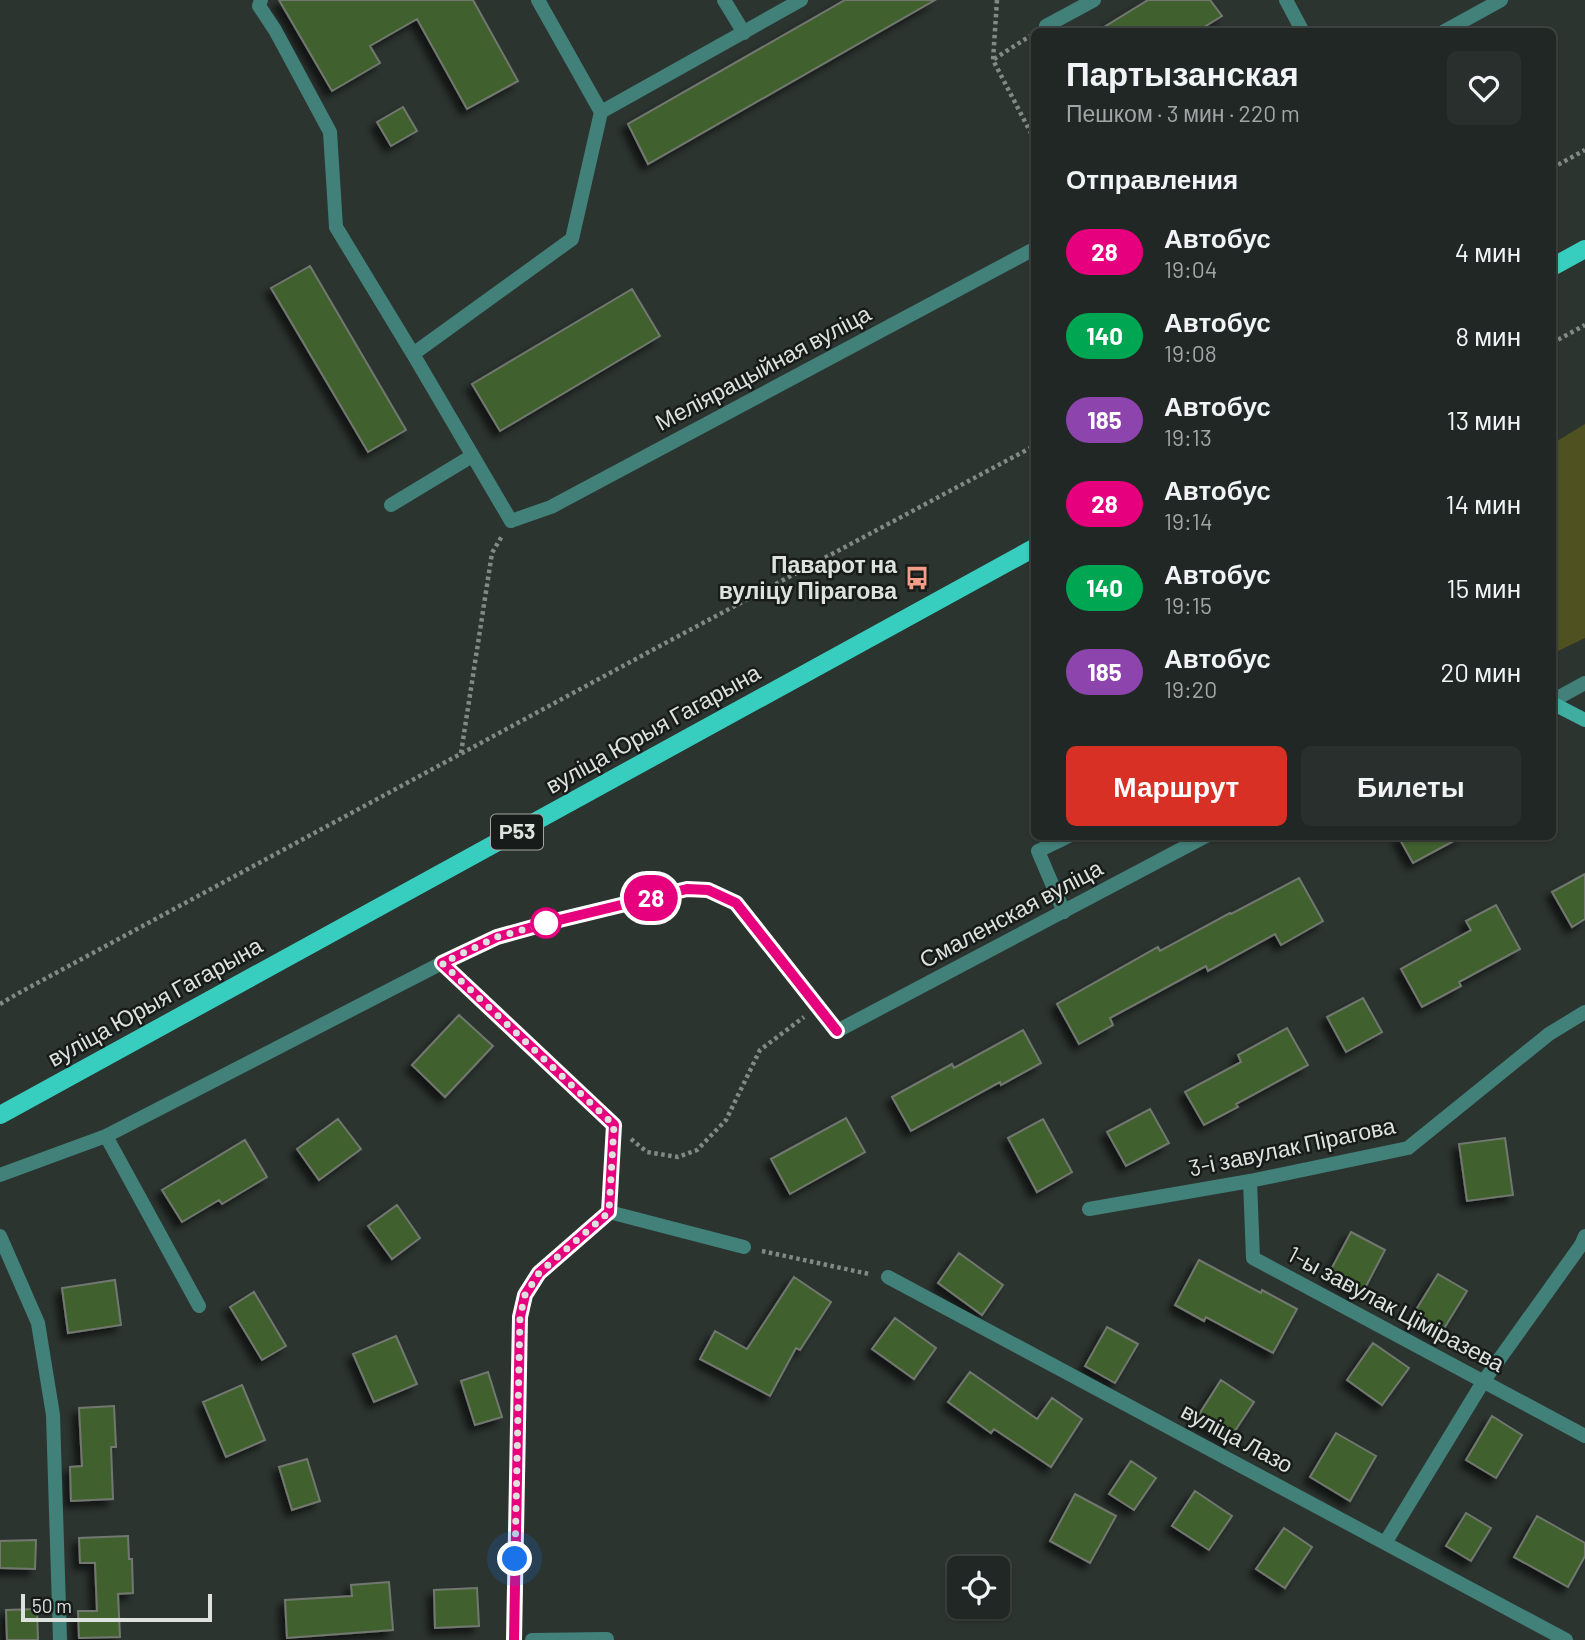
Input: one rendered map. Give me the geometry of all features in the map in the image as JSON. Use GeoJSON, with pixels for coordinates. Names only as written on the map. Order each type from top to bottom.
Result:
{"type":"FeatureCollection","features":[{"type":"Feature","properties":{"kind":"main road"},"geometry":{"type":"LineString","coordinates":[[1556,265],[1585,249]]}},
{"type":"Feature","properties":{"kind":"main road","name":"вуліца Юрыя Гагарына"},"geometry":{"type":"LineString","coordinates":[[0,1115],[1031,550]]}},
{"type":"Feature","properties":{"kind":"main road"},"geometry":{"type":"LineString","coordinates":[[1556,704],[1585,720]]}},
{"type":"Feature","properties":{"kind":"street"},"geometry":{"type":"LineString","coordinates":[[261,0],[259,6],[275,30],[330,132],[336,227],[511,522]]}},
{"type":"Feature","properties":{"kind":"street"},"geometry":{"type":"LineString","coordinates":[[413,355],[572,239],[601,113],[538,0]]}},
{"type":"Feature","properties":{"kind":"street"},"geometry":{"type":"LineString","coordinates":[[724,0],[744,33]]}},
{"type":"Feature","properties":{"kind":"street"},"geometry":{"type":"LineString","coordinates":[[601,113],[801,0]]}},
{"type":"Feature","properties":{"kind":"street"},"geometry":{"type":"LineString","coordinates":[[1042,28],[1094,0]]}},
{"type":"Feature","properties":{"kind":"street"},"geometry":{"type":"LineString","coordinates":[[1286,0],[1301,28]]}},
{"type":"Feature","properties":{"kind":"street"},"geometry":{"type":"LineString","coordinates":[[1450,28],[1501,0]]}},
{"type":"Feature","properties":{"kind":"street","name":"Меліярацыйная вуліца"},"geometry":{"type":"LineString","coordinates":[[511,522],[551,507],[1031,251]]}},
{"type":"Feature","properties":{"kind":"street"},"geometry":{"type":"LineString","coordinates":[[391,505],[472,456]]}},
{"type":"Feature","properties":{"kind":"street"},"geometry":{"type":"LineString","coordinates":[[1556,700],[1585,683]]}},
{"type":"Feature","properties":{"kind":"street"},"geometry":{"type":"LineString","coordinates":[[1061,840],[1038,851],[1063,912]]}},
{"type":"Feature","properties":{"kind":"street","name":"Смаленская вуліца"},"geometry":{"type":"LineString","coordinates":[[818,1006],[837,1031],[1198,840]]}},
{"type":"Feature","properties":{"kind":"street"},"geometry":{"type":"LineString","coordinates":[[0,1175],[106,1136],[497,937],[687,889],[708,890],[736,903],[818,1006]]}},
{"type":"Feature","properties":{"kind":"street"},"geometry":{"type":"LineString","coordinates":[[442,963],[614,1125],[609,1212],[539,1273],[525,1295],[520,1317],[514,1640]]}},
{"type":"Feature","properties":{"kind":"street","name":"3-і завулак Пірагова"},"geometry":{"type":"LineString","coordinates":[[1089,1209],[1250,1181],[1408,1148],[1549,1034],[1585,1012]]}},
{"type":"Feature","properties":{"kind":"street"},"geometry":{"type":"LineString","coordinates":[[106,1136],[199,1306]]}},
{"type":"Feature","properties":{"kind":"street","name":"1-ы завулак Ціміразева"},"geometry":{"type":"LineString","coordinates":[[1250,1181],[1253,1258],[1585,1436]]}},
{"type":"Feature","properties":{"kind":"street"},"geometry":{"type":"LineString","coordinates":[[609,1212],[744,1247]]}},
{"type":"Feature","properties":{"kind":"street"},"geometry":{"type":"LineString","coordinates":[[0,1236],[38,1323],[53,1415],[60,1640]]}},
{"type":"Feature","properties":{"kind":"street"},"geometry":{"type":"LineString","coordinates":[[1385,1543],[1483,1382],[1585,1236]]}},
{"type":"Feature","properties":{"kind":"street","name":"вуліца Лазо"},"geometry":{"type":"LineString","coordinates":[[888,1278],[1566,1640]]}},
{"type":"Feature","properties":{"kind":"street"},"geometry":{"type":"LineString","coordinates":[[532,1640],[607,1639]]}},
{"type":"Feature","properties":{"kind":"path"},"geometry":{"type":"LineString","coordinates":[[997,0],[993,60],[1031,133]]}},
{"type":"Feature","properties":{"kind":"path"},"geometry":{"type":"LineString","coordinates":[[993,60],[1031,35]]}},
{"type":"Feature","properties":{"kind":"path"},"geometry":{"type":"LineString","coordinates":[[1556,165],[1585,150]]}},
{"type":"Feature","properties":{"kind":"path"},"geometry":{"type":"LineString","coordinates":[[1556,341],[1585,325]]}},
{"type":"Feature","properties":{"kind":"path"},"geometry":{"type":"LineString","coordinates":[[0,1004],[1031,448]]}},
{"type":"Feature","properties":{"kind":"path"},"geometry":{"type":"LineString","coordinates":[[461,754],[492,553],[511,522]]}},
{"type":"Feature","properties":{"kind":"path"},"geometry":{"type":"LineString","coordinates":[[614,1125],[647,1152],[678,1157],[697,1150],[726,1120],[760,1050],[818,1006]]}},
{"type":"Feature","properties":{"kind":"path"},"geometry":{"type":"LineString","coordinates":[[744,1247],[888,1278]]}},
{"type":"Feature","properties":{"kind":"shaded area"},"geometry":{"type":"Polygon","coordinates":[[[1585,424],[1585,638],[1558,651],[1556,649],[1556,442],[1585,424]]]}},
{"type":"Feature","properties":{"kind":"building"},"geometry":{"type":"Polygon","coordinates":[[[279,0],[473,0],[518,81],[467,109],[417,19],[370,46],[380,63],[332,91],[279,0]]]}},
{"type":"Feature","properties":{"kind":"building"},"geometry":{"type":"Polygon","coordinates":[[[845,0],[935,0],[648,164],[628,124],[845,0]]]}},
{"type":"Feature","properties":{"kind":"building"},"geometry":{"type":"Polygon","coordinates":[[[1148,0],[1210,0],[1222,16],[1202,28],[1102,28],[1148,0]]]}},
{"type":"Feature","properties":{"kind":"building"},"geometry":{"type":"Polygon","coordinates":[[[403,107],[417,131],[391,146],[377,122],[403,107]]]}},
{"type":"Feature","properties":{"kind":"building"},"geometry":{"type":"Polygon","coordinates":[[[310,266],[406,430],[368,452],[271,288],[310,266]]]}},
{"type":"Feature","properties":{"kind":"building"},"geometry":{"type":"Polygon","coordinates":[[[632,289],[660,336],[500,431],[472,384],[632,289]]]}},
{"type":"Feature","properties":{"kind":"building"},"geometry":{"type":"Polygon","coordinates":[[[1400,840],[1456,840],[1413,863],[1400,840]]]}},
{"type":"Feature","properties":{"kind":"building"},"geometry":{"type":"Polygon","coordinates":[[[1585,874],[1585,919],[1572,927],[1552,892],[1585,874]]]}},
{"type":"Feature","properties":{"kind":"building"},"geometry":{"type":"Polygon","coordinates":[[[1299,878],[1323,921],[1281,945],[1275,934],[1208,971],[1206,966],[1110,1018],[1113,1025],[1079,1044],[1057,1004],[1158,947],[1160,951],[1299,878]]]}},
{"type":"Feature","properties":{"kind":"building"},"geometry":{"type":"Polygon","coordinates":[[[1496,905],[1520,949],[1459,982],[1461,986],[1422,1007],[1401,969],[1471,930],[1466,921],[1496,905]]]}},
{"type":"Feature","properties":{"kind":"building"},"geometry":{"type":"Polygon","coordinates":[[[1363,998],[1382,1032],[1346,1052],[1327,1017],[1363,998]]]}},
{"type":"Feature","properties":{"kind":"building"},"geometry":{"type":"Polygon","coordinates":[[[459,1015],[493,1046],[445,1097],[412,1065],[459,1015]]]}},
{"type":"Feature","properties":{"kind":"building"},"geometry":{"type":"Polygon","coordinates":[[[1287,1028],[1308,1065],[1236,1104],[1238,1107],[1204,1125],[1185,1092],[1241,1062],[1238,1055],[1287,1028]]]}},
{"type":"Feature","properties":{"kind":"building"},"geometry":{"type":"Polygon","coordinates":[[[1023,1030],[1041,1063],[1001,1085],[1000,1082],[911,1131],[892,1097],[952,1064],[954,1068],[1023,1030]]]}},
{"type":"Feature","properties":{"kind":"building"},"geometry":{"type":"Polygon","coordinates":[[[1150,1109],[1169,1143],[1126,1166],[1107,1132],[1150,1109]]]}},
{"type":"Feature","properties":{"kind":"building"},"geometry":{"type":"Polygon","coordinates":[[[846,1118],[865,1152],[790,1194],[771,1159],[846,1118]]]}},
{"type":"Feature","properties":{"kind":"building"},"geometry":{"type":"Polygon","coordinates":[[[338,1119],[361,1149],[319,1180],[297,1149],[338,1119]]]}},
{"type":"Feature","properties":{"kind":"building"},"geometry":{"type":"Polygon","coordinates":[[[1043,1119],[1072,1172],[1037,1192],[1008,1138],[1043,1119]]]}},
{"type":"Feature","properties":{"kind":"building"},"geometry":{"type":"Polygon","coordinates":[[[1505,1138],[1513,1195],[1467,1201],[1459,1144],[1505,1138]]]}},
{"type":"Feature","properties":{"kind":"building"},"geometry":{"type":"Polygon","coordinates":[[[245,1140],[267,1177],[222,1204],[219,1200],[182,1222],[162,1190],[245,1140]]]}},
{"type":"Feature","properties":{"kind":"building"},"geometry":{"type":"Polygon","coordinates":[[[397,1205],[420,1238],[392,1259],[368,1226],[397,1205]]]}},
{"type":"Feature","properties":{"kind":"building"},"geometry":{"type":"Polygon","coordinates":[[[1351,1232],[1385,1250],[1362,1294],[1328,1275],[1351,1232]]]}},
{"type":"Feature","properties":{"kind":"building"},"geometry":{"type":"Polygon","coordinates":[[[959,1253],[1003,1285],[982,1315],[938,1283],[959,1253]]]}},
{"type":"Feature","properties":{"kind":"building"},"geometry":{"type":"Polygon","coordinates":[[[1199,1260],[1297,1309],[1273,1353],[1206,1317],[1204,1321],[1175,1305],[1199,1260]]]}},
{"type":"Feature","properties":{"kind":"building"},"geometry":{"type":"Polygon","coordinates":[[[1438,1274],[1467,1291],[1440,1335],[1411,1318],[1438,1274]]]}},
{"type":"Feature","properties":{"kind":"building"},"geometry":{"type":"Polygon","coordinates":[[[794,1277],[831,1302],[800,1350],[796,1348],[770,1396],[700,1359],[715,1331],[747,1349],[794,1277]]]}},
{"type":"Feature","properties":{"kind":"building"},"geometry":{"type":"Polygon","coordinates":[[[115,1280],[121,1325],[68,1333],[62,1288],[115,1280]]]}},
{"type":"Feature","properties":{"kind":"building"},"geometry":{"type":"Polygon","coordinates":[[[254,1292],[286,1346],[262,1360],[230,1307],[254,1292]]]}},
{"type":"Feature","properties":{"kind":"building"},"geometry":{"type":"Polygon","coordinates":[[[895,1318],[936,1348],[914,1379],[872,1349],[895,1318]]]}},
{"type":"Feature","properties":{"kind":"building"},"geometry":{"type":"Polygon","coordinates":[[[1107,1327],[1138,1344],[1115,1383],[1085,1366],[1107,1327]]]}},
{"type":"Feature","properties":{"kind":"building"},"geometry":{"type":"Polygon","coordinates":[[[396,1336],[417,1384],[374,1402],[353,1354],[396,1336]]]}},
{"type":"Feature","properties":{"kind":"building"},"geometry":{"type":"Polygon","coordinates":[[[1373,1343],[1409,1368],[1382,1405],[1347,1380],[1373,1343]]]}},
{"type":"Feature","properties":{"kind":"building"},"geometry":{"type":"Polygon","coordinates":[[[488,1372],[502,1417],[475,1425],[461,1381],[488,1372]]]}},
{"type":"Feature","properties":{"kind":"building"},"geometry":{"type":"Polygon","coordinates":[[[970,1372],[1037,1419],[1052,1398],[1082,1419],[1051,1467],[994,1429],[991,1433],[948,1402],[970,1372]]]}},
{"type":"Feature","properties":{"kind":"building"},"geometry":{"type":"Polygon","coordinates":[[[1221,1380],[1254,1402],[1229,1440],[1196,1419],[1221,1380]]]}},
{"type":"Feature","properties":{"kind":"building"},"geometry":{"type":"Polygon","coordinates":[[[242,1385],[265,1440],[226,1457],[203,1402],[242,1385]]]}},
{"type":"Feature","properties":{"kind":"building"},"geometry":{"type":"Polygon","coordinates":[[[114,1406],[116,1447],[111,1447],[113,1499],[71,1501],[70,1467],[82,1466],[79,1408],[114,1406]]]}},
{"type":"Feature","properties":{"kind":"building"},"geometry":{"type":"Polygon","coordinates":[[[1492,1416],[1522,1435],[1496,1478],[1466,1460],[1492,1416]]]}},
{"type":"Feature","properties":{"kind":"building"},"geometry":{"type":"Polygon","coordinates":[[[1336,1433],[1376,1456],[1350,1501],[1310,1477],[1336,1433]]]}},
{"type":"Feature","properties":{"kind":"building"},"geometry":{"type":"Polygon","coordinates":[[[307,1459],[320,1501],[292,1510],[279,1467],[307,1459]]]}},
{"type":"Feature","properties":{"kind":"building"},"geometry":{"type":"Polygon","coordinates":[[[1131,1461],[1156,1478],[1134,1510],[1109,1494],[1131,1461]]]}},
{"type":"Feature","properties":{"kind":"building"},"geometry":{"type":"Polygon","coordinates":[[[1195,1491],[1232,1516],[1209,1550],[1172,1526],[1195,1491]]]}},
{"type":"Feature","properties":{"kind":"building"},"geometry":{"type":"Polygon","coordinates":[[[1075,1494],[1116,1516],[1090,1563],[1050,1541],[1075,1494]]]}},
{"type":"Feature","properties":{"kind":"building"},"geometry":{"type":"Polygon","coordinates":[[[1466,1513],[1491,1528],[1471,1561],[1446,1546],[1466,1513]]]}},
{"type":"Feature","properties":{"kind":"building"},"geometry":{"type":"Polygon","coordinates":[[[1537,1516],[1585,1543],[1585,1556],[1568,1587],[1514,1557],[1537,1516]]]}},
{"type":"Feature","properties":{"kind":"building"},"geometry":{"type":"Polygon","coordinates":[[[1284,1528],[1312,1547],[1285,1588],[1256,1569],[1284,1528]]]}},
{"type":"Feature","properties":{"kind":"building"},"geometry":{"type":"Polygon","coordinates":[[[128,1536],[133,1593],[118,1594],[120,1637],[79,1638],[78,1611],[97,1611],[95,1563],[80,1563],[79,1538],[128,1536]]]}},
{"type":"Feature","properties":{"kind":"building"},"geometry":{"type":"Polygon","coordinates":[[[36,1540],[35,1569],[0,1568],[0,1541],[36,1540]]]}},
{"type":"Feature","properties":{"kind":"building"},"geometry":{"type":"Polygon","coordinates":[[[389,1582],[393,1630],[287,1638],[285,1600],[352,1596],[351,1585],[389,1582]]]}},
{"type":"Feature","properties":{"kind":"building"},"geometry":{"type":"Polygon","coordinates":[[[477,1588],[479,1626],[435,1628],[434,1590],[477,1588]]]}},
{"type":"Feature","properties":{"kind":"building"},"geometry":{"type":"Polygon","coordinates":[[[37,1609],[38,1640],[7,1640],[6,1610],[37,1609]]]}},
{"type":"Feature","properties":{"kind":"bus line","name":"28"},"geometry":{"type":"LineString","coordinates":[[514,1640],[520,1317],[525,1295],[539,1273],[609,1212],[614,1125],[442,963],[497,937],[551,922],[687,889],[708,890],[736,903],[837,1031]]}},
{"type":"Feature","properties":{"kind":"place","name":"Паварот на вуліцу Пірагова"},"geometry":{"type":"Point","coordinates":[917,578]}},
{"type":"Feature","properties":{"kind":"route"},"geometry":{"type":"LineString","coordinates":[[515,1559],[520,1317],[525,1295],[539,1273],[609,1212],[614,1125],[442,963],[497,937],[551,922],[546,923]]}}]}
